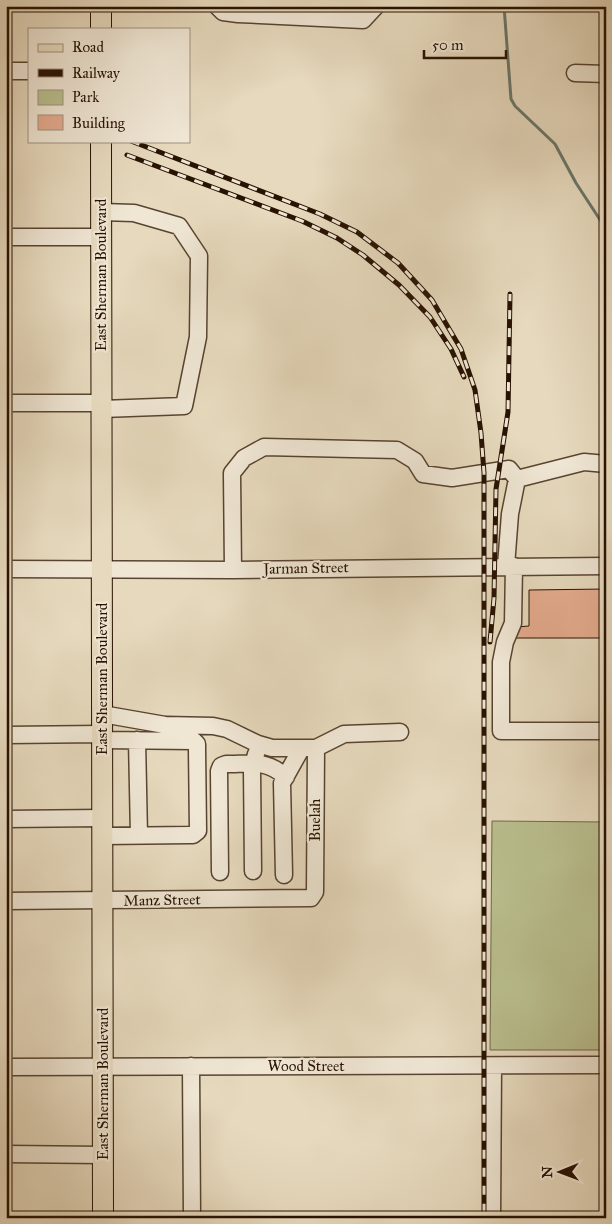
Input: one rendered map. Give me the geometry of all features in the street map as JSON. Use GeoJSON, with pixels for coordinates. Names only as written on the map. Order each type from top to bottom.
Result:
{"type":"FeatureCollection","features":[{"type":"Feature","properties":{"kind":"main road"},"geometry":{"type":"LineString","coordinates":[[101,6],[101,28]]}},
{"type":"Feature","properties":{"kind":"main road","name":"East Sherman Boulevard"},"geometry":{"type":"LineString","coordinates":[[101,142],[103,1218]]}},
{"type":"Feature","properties":{"kind":"street"},"geometry":{"type":"LineString","coordinates":[[217,6],[223,12],[238,14],[363,20],[376,6]]}},
{"type":"Feature","properties":{"kind":"street"},"geometry":{"type":"LineString","coordinates":[[6,71],[28,71]]}},
{"type":"Feature","properties":{"kind":"street"},"geometry":{"type":"LineString","coordinates":[[576,73],[606,74]]}},
{"type":"Feature","properties":{"kind":"street"},"geometry":{"type":"LineString","coordinates":[[6,403],[184,406],[198,337],[199,256],[179,226],[134,212],[101,212]]}},
{"type":"Feature","properties":{"kind":"street"},"geometry":{"type":"LineString","coordinates":[[6,237],[101,237]]}},
{"type":"Feature","properties":{"kind":"street"},"geometry":{"type":"LineString","coordinates":[[233,570],[232,473],[244,458],[264,447],[397,450],[415,460],[423,474],[452,478],[510,469],[517,479],[510,514],[513,623],[505,642],[501,662],[501,732],[606,731]]}},
{"type":"Feature","properties":{"kind":"street"},"geometry":{"type":"LineString","coordinates":[[517,479],[584,462],[606,464]]}},
{"type":"Feature","properties":{"kind":"street","name":"Jarman Street"},"geometry":{"type":"LineString","coordinates":[[6,569],[233,570],[606,566]]}},
{"type":"Feature","properties":{"kind":"street"},"geometry":{"type":"LineString","coordinates":[[6,735],[165,725],[213,726],[227,729],[258,744],[272,748],[308,748],[344,734],[400,732]]}},
{"type":"Feature","properties":{"kind":"street"},"geometry":{"type":"LineString","coordinates":[[6,819],[103,827],[139,836],[193,835],[198,831],[197,744],[194,740],[137,740],[102,729]]}},
{"type":"Feature","properties":{"kind":"street"},"geometry":{"type":"LineString","coordinates":[[137,740],[139,836]]}},
{"type":"Feature","properties":{"kind":"street"},"geometry":{"type":"LineString","coordinates":[[253,871],[252,769],[258,744]]}},
{"type":"Feature","properties":{"kind":"street"},"geometry":{"type":"LineString","coordinates":[[284,875],[282,783],[308,748]]}},
{"type":"Feature","properties":{"kind":"street","name":"Buelah"},"geometry":{"type":"LineString","coordinates":[[308,748],[315,892]]}},
{"type":"Feature","properties":{"kind":"street"},"geometry":{"type":"LineString","coordinates":[[220,872],[219,771],[221,766],[226,764],[267,764],[277,769],[286,777]]}},
{"type":"Feature","properties":{"kind":"street","name":"Manz Street"},"geometry":{"type":"LineString","coordinates":[[6,901],[311,898],[315,892]]}},
{"type":"Feature","properties":{"kind":"street","name":"Wood Street"},"geometry":{"type":"LineString","coordinates":[[6,1067],[606,1065]]}},
{"type":"Feature","properties":{"kind":"street"},"geometry":{"type":"LineString","coordinates":[[190,1066],[192,1218]]}},
{"type":"Feature","properties":{"kind":"street"},"geometry":{"type":"LineString","coordinates":[[492,1218],[493,1066]]}},
{"type":"Feature","properties":{"kind":"street"},"geometry":{"type":"LineString","coordinates":[[6,1154],[103,1155]]}},
{"type":"Feature","properties":{"kind":"green space"},"geometry":{"type":"Polygon","coordinates":[[[492,821],[606,822],[606,1050],[490,1050],[492,821]]]}},
{"type":"Feature","properties":{"kind":"building"},"geometry":{"type":"Polygon","coordinates":[[[606,589],[606,638],[516,638],[516,627],[529,626],[529,590],[606,589]]]}},
{"type":"Feature","properties":{"kind":"waterway"},"geometry":{"type":"LineString","coordinates":[[504,6],[511,99],[515,106],[555,144],[576,183],[606,229]]}},
{"type":"Feature","properties":{"kind":"railway"},"geometry":{"type":"LineString","coordinates":[[134,142],[320,214],[357,232],[398,263],[432,300],[461,349],[475,390],[484,473],[484,1218]]}},
{"type":"Feature","properties":{"kind":"railway"},"geometry":{"type":"LineString","coordinates":[[127,155],[302,221],[337,238],[363,255],[399,285],[430,317],[451,349],[464,377]]}},
{"type":"Feature","properties":{"kind":"railway"},"geometry":{"type":"LineString","coordinates":[[490,642],[494,598],[496,489],[508,412],[510,294]]}}]}
